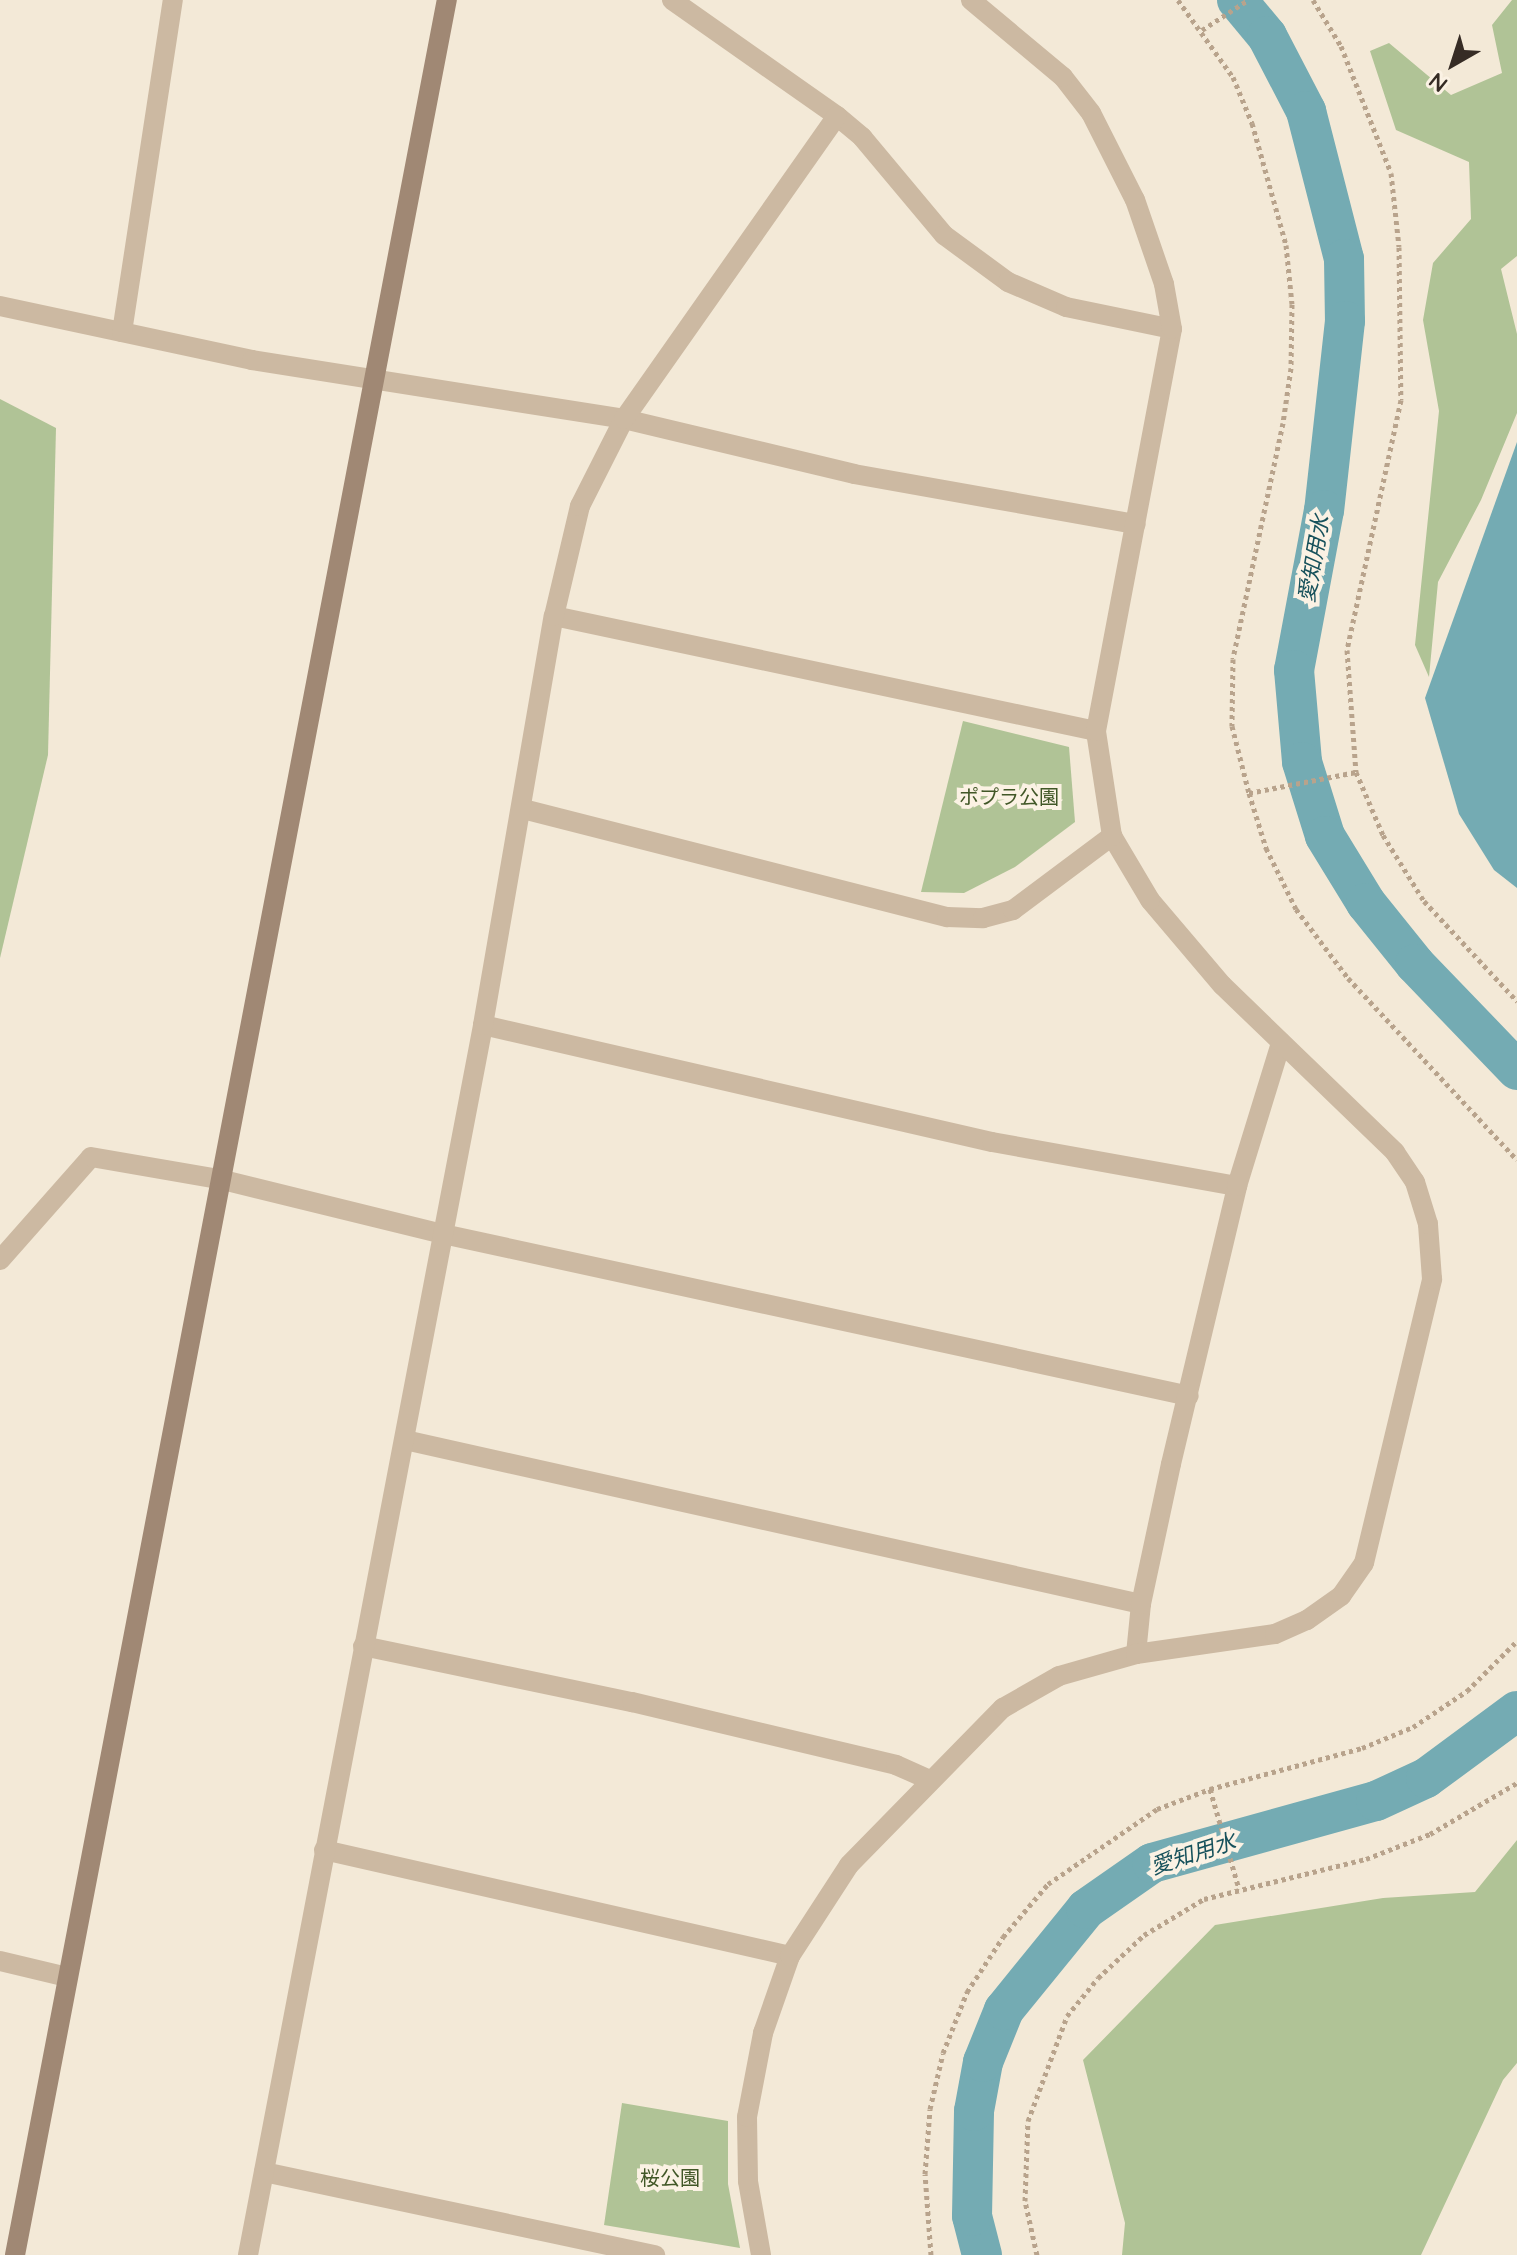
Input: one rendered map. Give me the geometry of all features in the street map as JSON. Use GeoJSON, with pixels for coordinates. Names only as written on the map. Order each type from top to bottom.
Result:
{"type":"FeatureCollection","features":[{"type":"Feature","properties":{"kind":"street"},"geometry":{"type":"LineString","coordinates":[[122,332],[173,0]]}},
{"type":"Feature","properties":{"kind":"street"},"geometry":{"type":"LineString","coordinates":[[15,2255],[447,0]]}},
{"type":"Feature","properties":{"kind":"street"},"geometry":{"type":"LineString","coordinates":[[672,0],[837,116],[862,137],[944,235],[1008,282],[1066,307],[1172,329]]}},
{"type":"Feature","properties":{"kind":"street"},"geometry":{"type":"LineString","coordinates":[[761,2255],[748,2181],[747,2117],[763,2033],[790,1956],[849,1865],[929,1780],[1003,1708],[1059,1676],[1136,1654],[1275,1634],[1307,1620],[1341,1596],[1364,1563],[1432,1279],[1428,1224],[1415,1182],[1395,1152],[1281,1043],[1150,900],[1112,836],[1096,731],[1172,329],[1164,284],[1135,200],[1091,113],[1063,77],[971,0]]}},
{"type":"Feature","properties":{"kind":"street"},"geometry":{"type":"LineString","coordinates":[[248,2255],[483,1025],[523,809],[554,616],[580,506],[624,419],[837,116]]}},
{"type":"Feature","properties":{"kind":"street"},"geometry":{"type":"LineString","coordinates":[[0,306],[376,380],[624,419],[854,474],[1136,524]]}},
{"type":"Feature","properties":{"kind":"street"},"geometry":{"type":"LineString","coordinates":[[554,616],[1096,731]]}},
{"type":"Feature","properties":{"kind":"street"},"geometry":{"type":"LineString","coordinates":[[523,809],[947,917],[983,918],[1013,910],[1112,836]]}},
{"type":"Feature","properties":{"kind":"street"},"geometry":{"type":"LineString","coordinates":[[483,1025],[992,1142],[1237,1186]]}},
{"type":"Feature","properties":{"kind":"street"},"geometry":{"type":"LineString","coordinates":[[1136,1654],[1141,1604],[1237,1186],[1281,1043]]}},
{"type":"Feature","properties":{"kind":"street"},"geometry":{"type":"LineString","coordinates":[[0,1260],[91,1157],[219,1179],[443,1234],[1189,1396]]}},
{"type":"Feature","properties":{"kind":"street"},"geometry":{"type":"LineString","coordinates":[[405,1440],[1141,1604]]}},
{"type":"Feature","properties":{"kind":"street"},"geometry":{"type":"LineString","coordinates":[[363,1646],[632,1702],[896,1765],[929,1780]]}},
{"type":"Feature","properties":{"kind":"street"},"geometry":{"type":"LineString","coordinates":[[324,1850],[790,1956]]}},
{"type":"Feature","properties":{"kind":"street"},"geometry":{"type":"LineString","coordinates":[[0,1961],[67,1977]]}},
{"type":"Feature","properties":{"kind":"street"},"geometry":{"type":"LineString","coordinates":[[264,2172],[655,2255]]}},
{"type":"Feature","properties":{"kind":"path"},"geometry":{"type":"LineString","coordinates":[[1178,0],[1233,77],[1273,185],[1292,304],[1283,423],[1233,659],[1232,726],[1249,793],[1266,848],[1296,909],[1348,978],[1517,1160]]}},
{"type":"Feature","properties":{"kind":"path"},"geometry":{"type":"LineString","coordinates":[[1202,30],[1248,0]]}},
{"type":"Feature","properties":{"kind":"path"},"geometry":{"type":"LineString","coordinates":[[1313,0],[1341,46],[1391,173],[1399,247],[1401,400],[1347,650],[1356,772],[1383,835],[1424,901],[1517,1001]]}},
{"type":"Feature","properties":{"kind":"path"},"geometry":{"type":"LineString","coordinates":[[1249,793],[1356,772]]}},
{"type":"Feature","properties":{"kind":"path"},"geometry":{"type":"LineString","coordinates":[[931,2255],[925,2174],[930,2109],[943,2053],[967,1992],[1003,1937],[1048,1884],[1122,1830],[1210,1789],[1301,1768],[1413,1727],[1467,1691],[1517,1641]]}},
{"type":"Feature","properties":{"kind":"path"},"geometry":{"type":"LineString","coordinates":[[1037,2255],[1025,2201],[1028,2121],[1067,2016],[1144,1935],[1204,1899],[1392,1849],[1430,1834],[1517,1783]]}},
{"type":"Feature","properties":{"kind":"path"},"geometry":{"type":"LineString","coordinates":[[1210,1789],[1239,1889]]}},
{"type":"Feature","properties":{"kind":"green space"},"geometry":{"type":"Polygon","coordinates":[[[1512,0],[1517,0],[1517,256],[1501,269],[1517,334],[1517,413],[1481,500],[1438,582],[1429,677],[1415,645],[1439,411],[1423,320],[1433,263],[1471,219],[1469,162],[1396,130],[1370,51],[1389,43],[1451,95],[1502,73],[1492,25],[1512,0]]]}},
{"type":"Feature","properties":{"kind":"green space"},"geometry":{"type":"Polygon","coordinates":[[[0,399],[56,428],[48,755],[0,958],[0,399]]]}},
{"type":"Feature","properties":{"kind":"green space","name":"ポプラ公園"},"geometry":{"type":"Polygon","coordinates":[[[963,721],[1069,747],[1075,822],[1015,867],[964,893],[921,892],[963,721]]]}},
{"type":"Feature","properties":{"kind":"green space"},"geometry":{"type":"Polygon","coordinates":[[[1517,1840],[1517,2063],[1503,2080],[1421,2255],[1122,2255],[1125,2223],[1083,2060],[1215,1925],[1383,1898],[1475,1892],[1517,1840]]]}},
{"type":"Feature","properties":{"kind":"green space","name":"桜公園"},"geometry":{"type":"Polygon","coordinates":[[[622,2103],[728,2121],[728,2184],[740,2248],[604,2225],[622,2103]]]}},
{"type":"Feature","properties":{"kind":"water"},"geometry":{"type":"Polygon","coordinates":[[[1517,442],[1517,888],[1494,870],[1459,814],[1425,698],[1517,442]]]}},
{"type":"Feature","properties":{"kind":"waterway","name":"愛知用水"},"geometry":{"type":"LineString","coordinates":[[1237,0],[1267,36],[1306,111],[1344,259],[1345,321],[1324,510],[1294,670],[1302,762],[1325,836],[1366,903],[1415,964],[1517,1070]]}},
{"type":"Feature","properties":{"kind":"waterway","name":"愛知用水"},"geometry":{"type":"LineString","coordinates":[[982,2255],[972,2216],[974,2111],[983,2062],[1004,2010],[1086,1909],[1152,1863],[1376,1801],[1426,1778],[1517,1711]]}}]}
